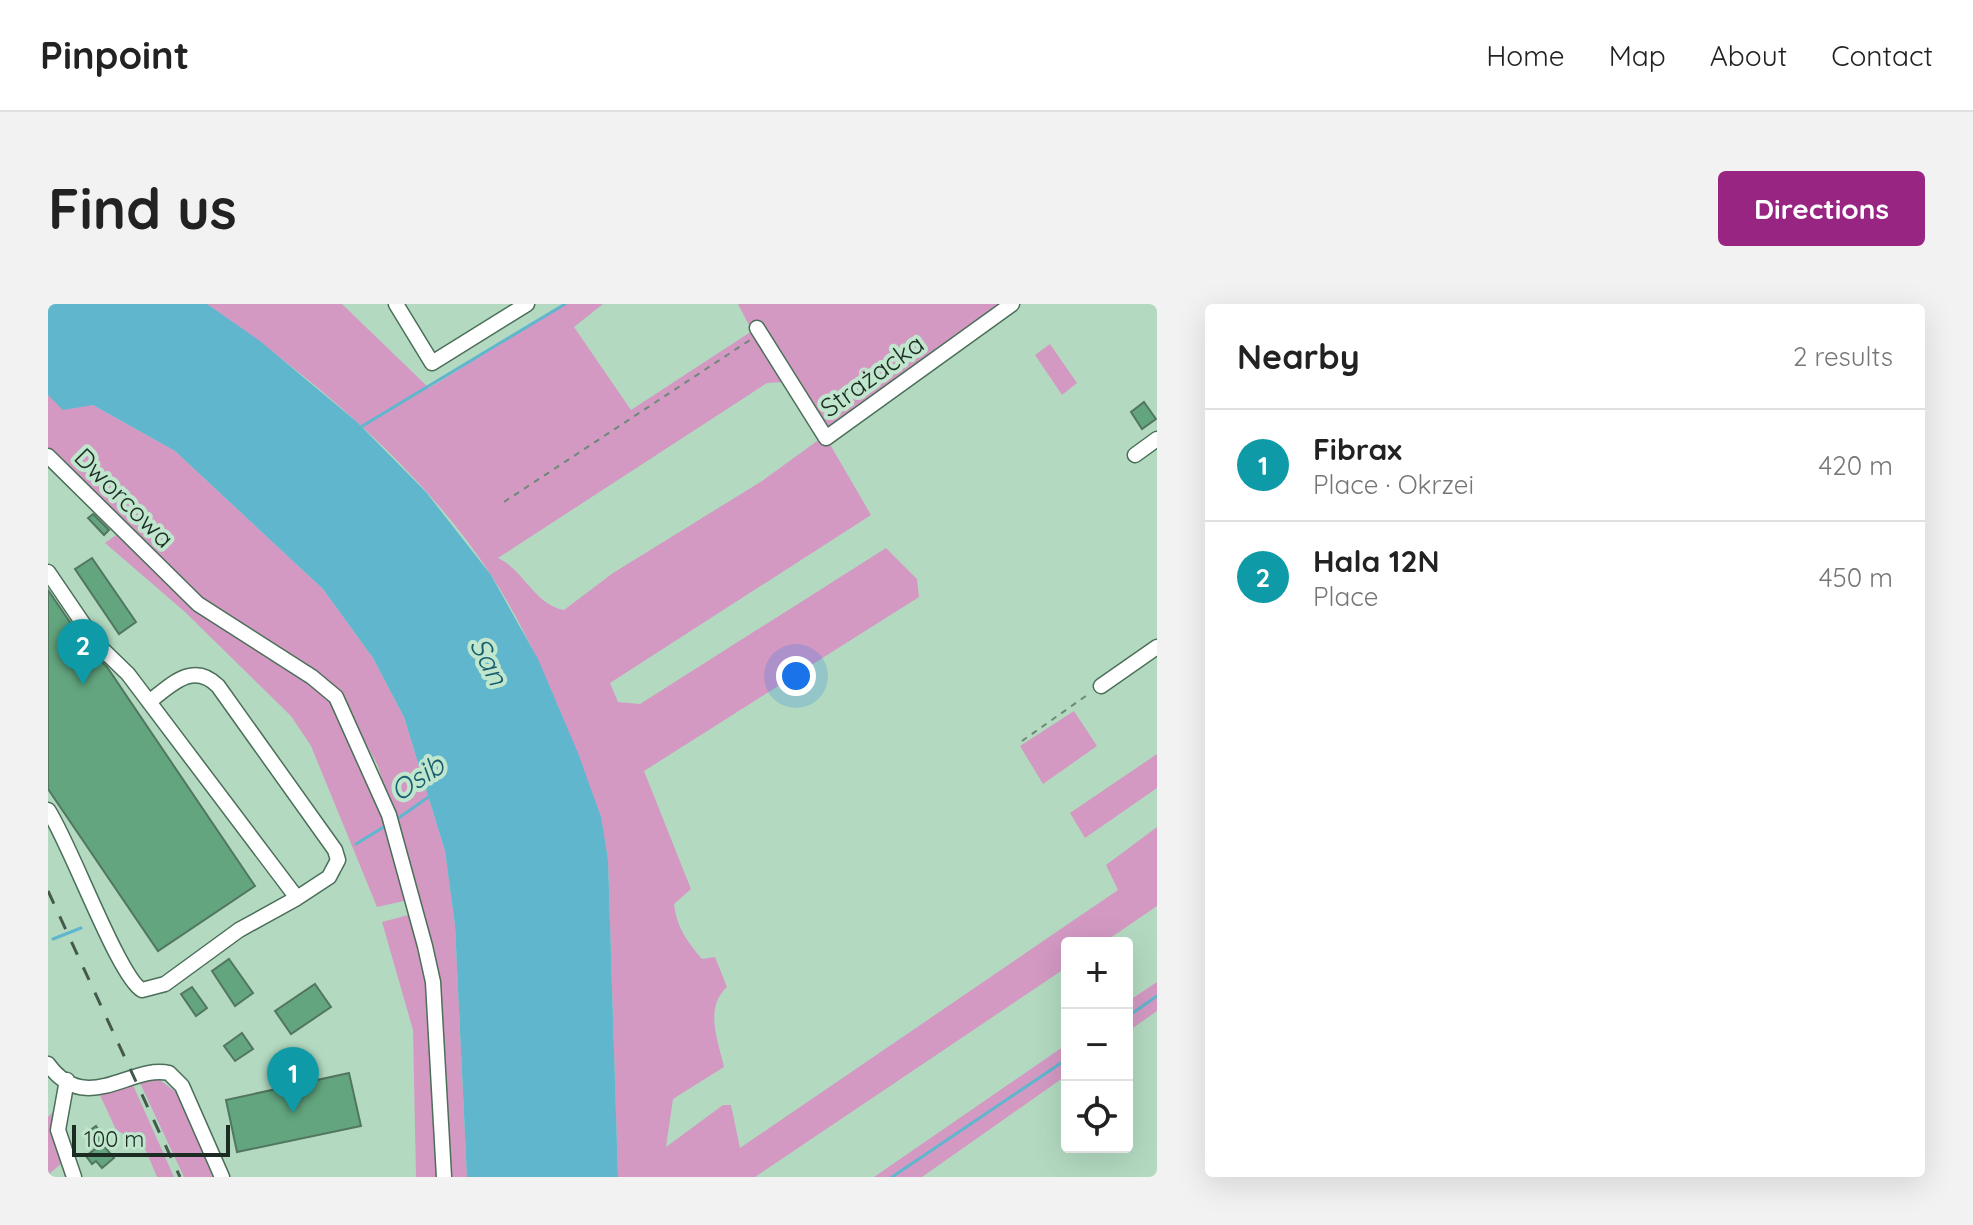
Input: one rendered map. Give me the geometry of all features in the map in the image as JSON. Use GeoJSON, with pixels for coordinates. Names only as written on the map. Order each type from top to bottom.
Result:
{"type":"FeatureCollection","features":[{"type":"Feature","properties":{"kind":"street"},"geometry":{"type":"LineString","coordinates":[[396,304],[432,363],[527,304]]}},
{"type":"Feature","properties":{"kind":"street","name":"Strażacka"},"geometry":{"type":"LineString","coordinates":[[759,330],[826,438],[1012,304]]}},
{"type":"Feature","properties":{"kind":"street"},"geometry":{"type":"LineString","coordinates":[[1135,455],[1157,439]]}},
{"type":"Feature","properties":{"kind":"street","name":"Dworcowa"},"geometry":{"type":"LineString","coordinates":[[48,456],[198,604],[312,677],[336,697],[392,822],[424,941],[433,982],[444,1177]]}},
{"type":"Feature","properties":{"kind":"street"},"geometry":{"type":"LineString","coordinates":[[48,572],[97,644],[149,702],[297,898]]}},
{"type":"Feature","properties":{"kind":"street"},"geometry":{"type":"LineString","coordinates":[[1101,686],[1157,647]]}},
{"type":"Feature","properties":{"kind":"street"},"geometry":{"type":"LineString","coordinates":[[48,810],[89,890],[124,972],[133,985],[142,990],[165,984],[239,930],[329,877],[338,860],[335,850],[210,678],[192,673],[182,676],[149,702]]}},
{"type":"Feature","properties":{"kind":"street"},"geometry":{"type":"LineString","coordinates":[[48,1064],[67,1080],[98,1088],[150,1072],[169,1073],[182,1086],[222,1177]]}},
{"type":"Feature","properties":{"kind":"street"},"geometry":{"type":"LineString","coordinates":[[67,1080],[58,1130],[74,1177]]}},
{"type":"Feature","properties":{"kind":"path"},"geometry":{"type":"LineString","coordinates":[[504,502],[759,330]]}},
{"type":"Feature","properties":{"kind":"path"},"geometry":{"type":"LineString","coordinates":[[1022,741],[1101,686]]}},
{"type":"Feature","properties":{"kind":"shaded area"},"geometry":{"type":"Polygon","coordinates":[[[207,304],[342,304],[429,388],[566,304],[603,304],[574,327],[631,410],[752,331],[738,304],[1001,304],[827,430],[784,382],[767,383],[498,558],[515,570],[545,601],[564,610],[613,573],[762,481],[817,441],[828,441],[871,515],[610,683],[618,702],[640,704],[886,548],[917,579],[919,597],[644,771],[691,889],[674,904],[680,927],[702,959],[715,957],[727,987],[720,995],[714,1014],[724,1067],[673,1099],[666,1147],[723,1105],[731,1105],[740,1148],[1118,890],[1106,865],[1157,827],[1157,906],[1112,937],[1061,937],[1061,971],[755,1177],[618,1177],[608,860],[590,787],[538,662],[491,575],[432,498],[362,427],[247,332],[207,304]]]}},
{"type":"Feature","properties":{"kind":"shaded area"},"geometry":{"type":"Polygon","coordinates":[[[1050,344],[1077,383],[1062,395],[1035,355],[1050,344]]]}},
{"type":"Feature","properties":{"kind":"shaded area"},"geometry":{"type":"Polygon","coordinates":[[[48,395],[63,409],[93,405],[175,451],[323,589],[373,658],[404,717],[445,851],[455,925],[467,1177],[416,1177],[413,1030],[382,922],[423,911],[378,766],[341,697],[324,677],[203,602],[48,450],[48,395]]]}},
{"type":"Feature","properties":{"kind":"shaded area"},"geometry":{"type":"Polygon","coordinates":[[[116,535],[198,612],[325,691],[345,725],[391,837],[404,901],[377,907],[311,746],[291,716],[185,612],[105,543],[116,535]]]}},
{"type":"Feature","properties":{"kind":"shaded area"},"geometry":{"type":"Polygon","coordinates":[[[1074,711],[1097,746],[1043,784],[1020,746],[1074,711]]]}},
{"type":"Feature","properties":{"kind":"shaded area"},"geometry":{"type":"Polygon","coordinates":[[[1157,754],[1157,788],[1085,838],[1070,813],[1157,754]]]}},
{"type":"Feature","properties":{"kind":"shaded area"},"geometry":{"type":"Polygon","coordinates":[[[1157,982],[1157,1011],[1133,1028],[1133,1009],[1133,998],[1157,982]]]}},
{"type":"Feature","properties":{"kind":"shaded area"},"geometry":{"type":"Polygon","coordinates":[[[1061,1048],[1061,1079],[922,1177],[874,1177],[1061,1048]]]}},
{"type":"Feature","properties":{"kind":"shaded area"},"geometry":{"type":"Polygon","coordinates":[[[156,1077],[177,1093],[213,1177],[184,1177],[140,1083],[156,1077]]]}},
{"type":"Feature","properties":{"kind":"shaded area"},"geometry":{"type":"Polygon","coordinates":[[[133,1085],[174,1177],[157,1177],[143,1144],[116,1130],[100,1095],[133,1085]]]}},
{"type":"Feature","properties":{"kind":"shaded area"},"geometry":{"type":"Polygon","coordinates":[[[54,1111],[54,1134],[62,1163],[48,1175],[48,1117],[54,1111]]]}},
{"type":"Feature","properties":{"kind":"water","name":"San"},"geometry":{"type":"Polygon","coordinates":[[[48,304],[207,304],[260,341],[357,422],[426,492],[491,575],[538,659],[601,817],[608,860],[618,1177],[467,1177],[455,925],[445,851],[404,717],[373,658],[323,589],[175,451],[93,405],[63,410],[48,395],[48,304]]]}},
{"type":"Feature","properties":{"kind":"building"},"geometry":{"type":"Polygon","coordinates":[[[1144,402],[1156,419],[1142,429],[1131,412],[1144,402]]]}},
{"type":"Feature","properties":{"kind":"building"},"geometry":{"type":"Polygon","coordinates":[[[93,514],[109,530],[104,535],[88,518],[93,514]]]}},
{"type":"Feature","properties":{"kind":"building"},"geometry":{"type":"Polygon","coordinates":[[[92,558],[136,622],[119,634],[75,569],[92,558]]]}},
{"type":"Feature","properties":{"kind":"building"},"geometry":{"type":"Polygon","coordinates":[[[48,590],[89,650],[107,667],[255,886],[158,951],[48,789],[48,590]]]}},
{"type":"Feature","properties":{"kind":"building"},"geometry":{"type":"Polygon","coordinates":[[[229,959],[253,993],[235,1006],[212,971],[229,959]]]}},
{"type":"Feature","properties":{"kind":"building"},"geometry":{"type":"Polygon","coordinates":[[[315,984],[331,1007],[291,1034],[275,1011],[315,984]]]}},
{"type":"Feature","properties":{"kind":"building"},"geometry":{"type":"Polygon","coordinates":[[[192,987],[207,1008],[196,1016],[181,994],[192,987]]]}},
{"type":"Feature","properties":{"kind":"building"},"geometry":{"type":"Polygon","coordinates":[[[242,1033],[253,1049],[235,1061],[224,1046],[242,1033]]]}},
{"type":"Feature","properties":{"kind":"building"},"geometry":{"type":"Polygon","coordinates":[[[349,1073],[361,1126],[237,1152],[226,1100],[349,1073]]]}},
{"type":"Feature","properties":{"kind":"building"},"geometry":{"type":"Polygon","coordinates":[[[96,1126],[107,1142],[103,1145],[114,1158],[102,1168],[96,1161],[92,1164],[86,1156],[95,1149],[85,1134],[96,1126]]]}},
{"type":"Feature","properties":{"kind":"waterway"},"geometry":{"type":"LineString","coordinates":[[359,428],[565,304]]}},
{"type":"Feature","properties":{"kind":"waterway","name":"Osib"},"geometry":{"type":"LineString","coordinates":[[397,819],[430,796]]}},
{"type":"Feature","properties":{"kind":"waterway","name":"Osib"},"geometry":{"type":"LineString","coordinates":[[356,844],[387,825]]}},
{"type":"Feature","properties":{"kind":"waterway","name":"Osib"},"geometry":{"type":"LineString","coordinates":[[53,939],[81,928]]}},
{"type":"Feature","properties":{"kind":"waterway"},"geometry":{"type":"LineString","coordinates":[[1133,1013],[1157,996]]}},
{"type":"Feature","properties":{"kind":"waterway"},"geometry":{"type":"LineString","coordinates":[[892,1177],[1061,1063]]}},
{"type":"Feature","properties":{"kind":"railway"},"geometry":{"type":"LineString","coordinates":[[48,891],[180,1177]]}},
{"type":"Feature","properties":{"kind":"place","name":"Hala 12N"},"geometry":{"type":"Point","coordinates":[83,685]}},
{"type":"Feature","properties":{"kind":"place","name":"Fibrax"},"geometry":{"type":"Point","coordinates":[293,1113]}}]}
